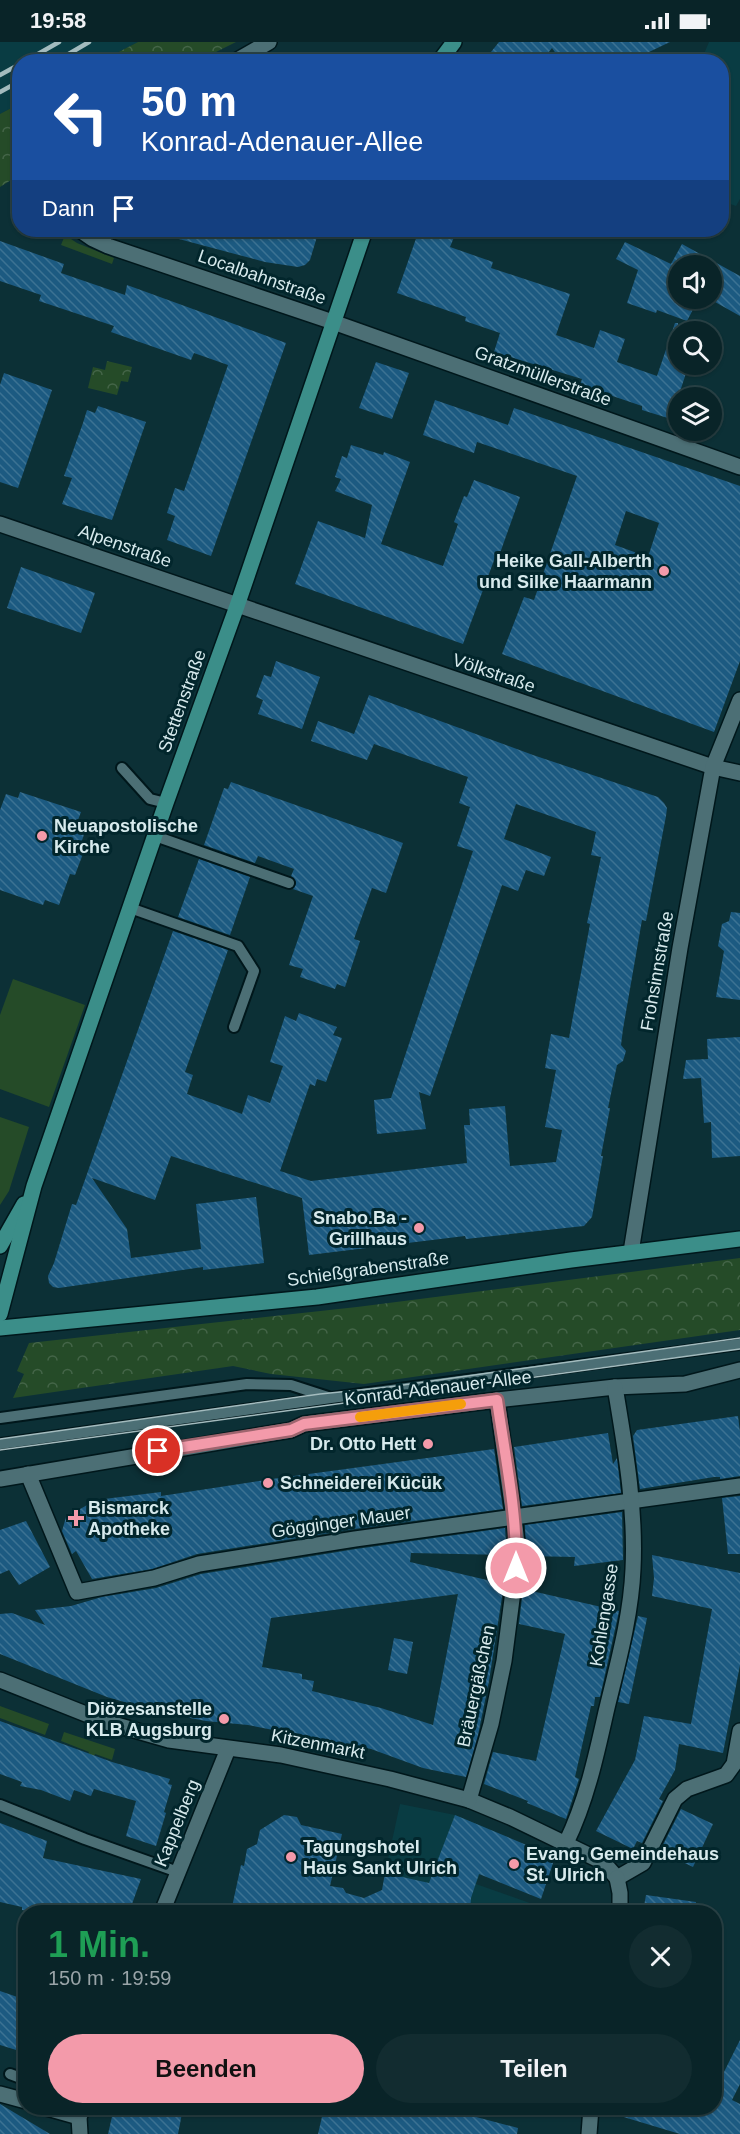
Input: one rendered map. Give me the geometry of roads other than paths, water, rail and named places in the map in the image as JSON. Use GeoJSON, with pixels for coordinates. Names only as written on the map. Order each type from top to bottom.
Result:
{"type":"FeatureCollection","features":[{"type":"Feature","properties":{"kind":"street"},"geometry":{"type":"LineString","coordinates":[[248,54],[269,42]]}},
{"type":"Feature","properties":{"kind":"street","name":"Localbahnstraße"},"geometry":{"type":"LineString","coordinates":[[90,237],[108,246],[333,322]]}},
{"type":"Feature","properties":{"kind":"street","name":"Stettenstraße"},"geometry":{"type":"LineString","coordinates":[[0,1314],[34,1186],[166,803],[237,606],[363,237]]}},
{"type":"Feature","properties":{"kind":"street","name":"Gratzmüllerstraße"},"geometry":{"type":"LineString","coordinates":[[333,322],[740,467]]}},
{"type":"Feature","properties":{"kind":"street","name":"Alpenstraße"},"geometry":{"type":"LineString","coordinates":[[0,524],[237,606]]}},
{"type":"Feature","properties":{"kind":"street","name":"Völkstraße"},"geometry":{"type":"LineString","coordinates":[[237,606],[714,767],[740,773]]}},
{"type":"Feature","properties":{"kind":"street","name":"Frohsinnstraße"},"geometry":{"type":"LineString","coordinates":[[631,1252],[678,959],[714,767],[740,700]]}},
{"type":"Feature","properties":{"kind":"street","name":"Stettenstraße"},"geometry":{"type":"LineString","coordinates":[[0,1246],[34,1186]]}},
{"type":"Feature","properties":{"kind":"street","name":"Schießgrabenstraße"},"geometry":{"type":"LineString","coordinates":[[0,1328],[317,1297],[631,1252],[740,1239]]}},
{"type":"Feature","properties":{"kind":"street","name":"Konrad-Adenauer-Allee"},"geometry":{"type":"LineString","coordinates":[[0,1479],[291,1430],[304,1424],[615,1387],[685,1384],[740,1370]]}},
{"type":"Feature","properties":{"kind":"street","name":"Kohlengasse"},"geometry":{"type":"LineString","coordinates":[[566,1843],[580,1808],[595,1758],[623,1636],[633,1569],[632,1502],[615,1387]]}},
{"type":"Feature","properties":{"kind":"street","name":"Bräuergäßchen"},"geometry":{"type":"LineString","coordinates":[[469,1800],[491,1724],[504,1661],[516,1568],[517,1543],[497,1400]]}},
{"type":"Feature","properties":{"kind":"street","name":"Gögginger Mauer"},"geometry":{"type":"LineString","coordinates":[[28,1474],[77,1592],[154,1578],[199,1564],[355,1539],[740,1486]]}},
{"type":"Feature","properties":{"kind":"street","name":"Kitzenmarkt"},"geometry":{"type":"LineString","coordinates":[[0,1680],[106,1722],[169,1740],[281,1755],[390,1779],[469,1800],[603,1862],[617,1878]]}},
{"type":"Feature","properties":{"kind":"street"},"geometry":{"type":"LineString","coordinates":[[620,1905],[617,1878],[643,1863],[675,1799],[687,1790],[726,1775],[734,1764],[740,1731]]}},
{"type":"Feature","properties":{"kind":"street","name":"Kappelberg"},"geometry":{"type":"LineString","coordinates":[[165,1905],[228,1749]]}},
{"type":"Feature","properties":{"kind":"street"},"geometry":{"type":"LineString","coordinates":[[0,2094],[18,2099]]}},
{"type":"Feature","properties":{"kind":"street"},"geometry":{"type":"LineString","coordinates":[[80,2134],[81,2115]]}},
{"type":"Feature","properties":{"kind":"street"},"geometry":{"type":"LineString","coordinates":[[589,2134],[590,2115]]}},
{"type":"Feature","properties":{"kind":"lane"},"geometry":{"type":"LineString","coordinates":[[122,768],[150,799],[166,803]]}},
{"type":"Feature","properties":{"kind":"lane"},"geometry":{"type":"LineString","coordinates":[[155,836],[289,883]]}},
{"type":"Feature","properties":{"kind":"lane"},"geometry":{"type":"LineString","coordinates":[[130,908],[238,946],[254,971],[234,1027]]}},
{"type":"Feature","properties":{"kind":"lane"},"geometry":{"type":"LineString","coordinates":[[0,1444],[740,1344]]}},
{"type":"Feature","properties":{"kind":"lane"},"geometry":{"type":"LineString","coordinates":[[0,1418],[247,1384],[291,1385],[331,1398]]}},
{"type":"Feature","properties":{"kind":"lane"},"geometry":{"type":"LineString","coordinates":[[0,1805],[85,1839],[178,1872]]}},
{"type":"Feature","properties":{"kind":"lane"},"geometry":{"type":"LineString","coordinates":[[10,2074],[18,2077]]}},
{"type":"Feature","properties":{"kind":"tram line"},"geometry":{"type":"LineString","coordinates":[[0,1439],[740,1338]]}},
{"type":"Feature","properties":{"kind":"tram line"},"geometry":{"type":"LineString","coordinates":[[0,1450],[740,1349]]}},
{"type":"Feature","properties":{"kind":"railway"},"geometry":{"type":"LineString","coordinates":[[38,54],[59,42]]}},
{"type":"Feature","properties":{"kind":"railway"},"geometry":{"type":"LineString","coordinates":[[69,54],[89,42]]}},
{"type":"Feature","properties":{"kind":"railway"},"geometry":{"type":"LineString","coordinates":[[0,75],[12,68]]}},
{"type":"Feature","properties":{"kind":"railway"},"geometry":{"type":"LineString","coordinates":[[0,92],[12,85]]}},
{"type":"Feature","properties":{"kind":"place","name":"Heike Gall-Alberth und Silke Haarmann"},"geometry":{"type":"Point","coordinates":[664,571]}},
{"type":"Feature","properties":{"kind":"place","name":"Neuapostolische Kirche"},"geometry":{"type":"Point","coordinates":[42,836]}},
{"type":"Feature","properties":{"kind":"place","name":"Snabo.Ba - Grillhaus"},"geometry":{"type":"Point","coordinates":[419,1228]}},
{"type":"Feature","properties":{"kind":"place","name":"Dr. Otto Hett"},"geometry":{"type":"Point","coordinates":[428,1444]}},
{"type":"Feature","properties":{"kind":"place","name":"Schneiderei Kücük"},"geometry":{"type":"Point","coordinates":[268,1483]}},
{"type":"Feature","properties":{"kind":"place","name":"Bismarck Apotheke"},"geometry":{"type":"Point","coordinates":[76,1518]}},
{"type":"Feature","properties":{"kind":"place","name":"Diözesanstelle KLB Augsburg"},"geometry":{"type":"Point","coordinates":[224,1719]}},
{"type":"Feature","properties":{"kind":"place","name":"Tagungshotel Haus Sankt Ulrich"},"geometry":{"type":"Point","coordinates":[291,1857]}},
{"type":"Feature","properties":{"kind":"place","name":"Evang. Gemeindehaus St. Ulrich"},"geometry":{"type":"Point","coordinates":[514,1864]}}]}
